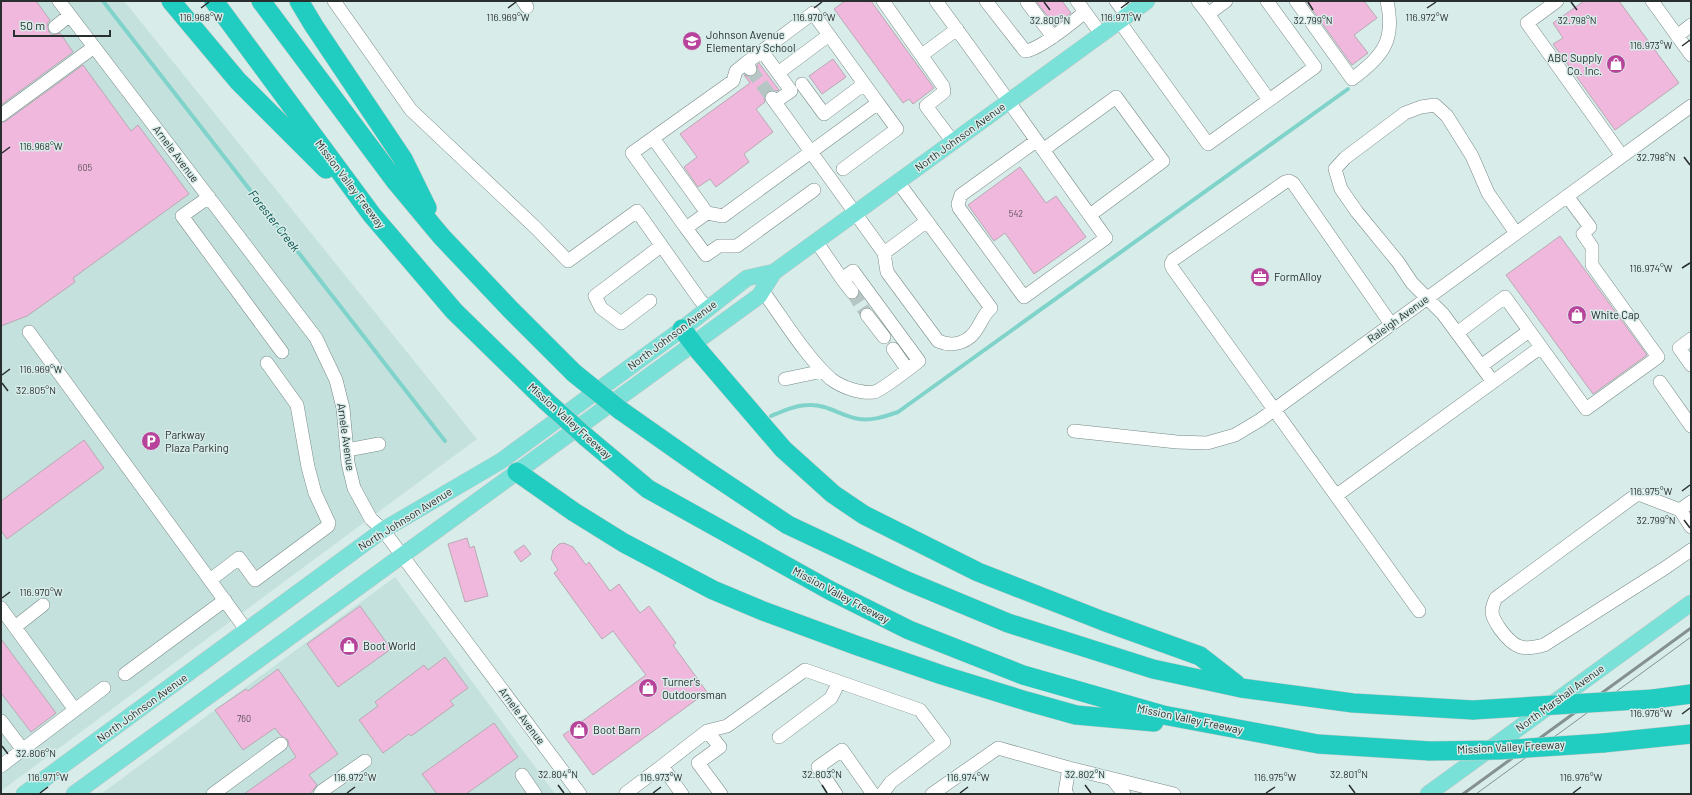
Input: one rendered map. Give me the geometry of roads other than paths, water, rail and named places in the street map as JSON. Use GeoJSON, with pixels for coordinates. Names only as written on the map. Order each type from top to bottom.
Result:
{"type":"FeatureCollection","features":[{"type":"Feature","properties":{"kind":"highway"},"geometry":{"type":"LineString","coordinates":[[171,1],[238,81],[372,215]]}},
{"type":"Feature","properties":{"kind":"highway","name":"Mission Valley Freeway"},"geometry":{"type":"LineString","coordinates":[[214,1],[372,215],[454,311],[546,401],[648,489],[831,591],[908,630],[1023,675],[1162,715],[1318,744],[1430,750],[1499,750],[1603,743],[1691,734]]}},
{"type":"Feature","properties":{"kind":"highway"},"geometry":{"type":"LineString","coordinates":[[262,1],[396,182],[441,236],[509,308],[574,373],[620,410],[704,469],[788,525],[907,581],[1008,623],[1153,669],[1241,688],[1353,703],[1473,710],[1653,699],[1691,694]]}},
{"type":"Feature","properties":{"kind":"highway"},"geometry":{"type":"LineString","coordinates":[[298,1],[403,158],[441,236]]}},
{"type":"Feature","properties":{"kind":"highway"},"geometry":{"type":"LineString","coordinates":[[682,329],[693,344],[783,449],[833,494],[864,515],[978,572],[1103,622],[1200,656],[1241,688]]}},
{"type":"Feature","properties":{"kind":"highway"},"geometry":{"type":"LineString","coordinates":[[517,472],[574,512],[624,543],[673,570],[713,590],[763,611],[858,646],[942,675],[1076,715],[1239,729]]}},
{"type":"Feature","properties":{"kind":"main road","name":"North Johnson Avenue"},"geometry":{"type":"LineString","coordinates":[[83,791],[759,296],[774,272],[1147,1]]}},
{"type":"Feature","properties":{"kind":"main road","name":"North Johnson Avenue"},"geometry":{"type":"LineString","coordinates":[[24,794],[383,530],[501,460],[682,329],[747,278],[774,272]]}},
{"type":"Feature","properties":{"kind":"main road","name":"North Marshall Avenue"},"geometry":{"type":"LineString","coordinates":[[1428,794],[1691,603]]}},
{"type":"Feature","properties":{"kind":"main road"},"geometry":{"type":"LineString","coordinates":[[35,794],[43,780]]}},
{"type":"Feature","properties":{"kind":"street","name":"Arnele Avenue"},"geometry":{"type":"LineString","coordinates":[[59,1],[316,338],[336,380],[343,408],[348,463],[354,488],[370,519],[383,530],[580,794]]}},
{"type":"Feature","properties":{"kind":"street"},"geometry":{"type":"LineString","coordinates":[[334,1],[411,110],[530,222],[568,261],[637,211],[700,300],[708,308]]}},
{"type":"Feature","properties":{"kind":"street"},"geometry":{"type":"LineString","coordinates":[[883,1],[943,86],[944,92],[926,106],[953,142]]}},
{"type":"Feature","properties":{"kind":"street"},"geometry":{"type":"LineString","coordinates":[[936,1],[1010,101],[1039,146],[1106,238],[1024,297],[959,208],[958,204],[962,195],[1039,146],[1116,97],[1163,161],[1090,215]]}},
{"type":"Feature","properties":{"kind":"street"},"geometry":{"type":"LineString","coordinates":[[986,1],[1025,51],[1030,51],[1053,37],[1085,12]]}},
{"type":"Feature","properties":{"kind":"street"},"geometry":{"type":"LineString","coordinates":[[1077,1],[1101,34]]}},
{"type":"Feature","properties":{"kind":"street"},"geometry":{"type":"LineString","coordinates":[[1116,1],[1123,18],[1208,144],[1315,67],[1267,1]]}},
{"type":"Feature","properties":{"kind":"street"},"geometry":{"type":"LineString","coordinates":[[1198,1],[1269,100]]}},
{"type":"Feature","properties":{"kind":"street"},"geometry":{"type":"LineString","coordinates":[[1208,14],[1226,1]]}},
{"type":"Feature","properties":{"kind":"street"},"geometry":{"type":"LineString","coordinates":[[1296,1],[1352,79],[1369,67],[1380,55],[1386,44],[1389,28],[1389,10],[1387,1]]}},
{"type":"Feature","properties":{"kind":"street"},"geometry":{"type":"LineString","coordinates":[[1557,1],[1527,23],[1622,156]]}},
{"type":"Feature","properties":{"kind":"street"},"geometry":{"type":"LineString","coordinates":[[1652,1],[1691,55]]}},
{"type":"Feature","properties":{"kind":"street"},"geometry":{"type":"LineString","coordinates":[[1027,2],[1053,37]]}},
{"type":"Feature","properties":{"kind":"street"},"geometry":{"type":"LineString","coordinates":[[814,190],[737,246],[719,246],[706,255],[632,153],[733,81],[736,71],[748,66],[762,51],[813,13],[897,129],[843,169]]}},
{"type":"Feature","properties":{"kind":"street"},"geometry":{"type":"LineString","coordinates":[[55,26],[70,15]]}},
{"type":"Feature","properties":{"kind":"street"},"geometry":{"type":"LineString","coordinates":[[1677,36],[1691,25]]}},
{"type":"Feature","properties":{"kind":"street"},"geometry":{"type":"LineString","coordinates":[[922,55],[957,29]]}},
{"type":"Feature","properties":{"kind":"street"},"geometry":{"type":"LineString","coordinates":[[778,73],[829,35]]}},
{"type":"Feature","properties":{"kind":"street"},"geometry":{"type":"LineString","coordinates":[[1,115],[94,47]]}},
{"type":"Feature","properties":{"kind":"street"},"geometry":{"type":"LineString","coordinates":[[762,51],[791,91],[773,100],[884,253],[887,272],[938,341],[946,344],[952,344],[966,340],[978,328],[985,313],[991,308],[898,182]]}},
{"type":"Feature","properties":{"kind":"street"},"geometry":{"type":"LineString","coordinates":[[802,84],[824,114],[864,84]]}},
{"type":"Feature","properties":{"kind":"street"},"geometry":{"type":"LineString","coordinates":[[653,138],[707,212],[723,216],[878,103]]}},
{"type":"Feature","properties":{"kind":"street"},"geometry":{"type":"LineString","coordinates":[[1493,382],[1443,314],[1412,283],[1341,189],[1335,169],[1345,158],[1405,113],[1421,107],[1434,105],[1447,116],[1472,156],[1488,193],[1516,233]]}},
{"type":"Feature","properties":{"kind":"street","name":"Raleigh Avenue"},"geometry":{"type":"LineString","coordinates":[[1074,431],[1177,442],[1207,443],[1235,435],[1275,409],[1691,106]]}},
{"type":"Feature","properties":{"kind":"street"},"geometry":{"type":"LineString","coordinates":[[1391,324],[1293,183],[1289,181],[1285,182],[1173,260],[1171,264],[1173,269],[1419,611]]}},
{"type":"Feature","properties":{"kind":"street"},"geometry":{"type":"LineString","coordinates":[[1457,332],[1504,298],[1586,409],[1658,357],[1592,265],[1592,247],[1583,234],[1590,227],[1567,196]]}},
{"type":"Feature","properties":{"kind":"street"},"geometry":{"type":"LineString","coordinates":[[208,198],[182,216],[282,352]]}},
{"type":"Feature","properties":{"kind":"street"},"geometry":{"type":"LineString","coordinates":[[686,228],[707,212]]}},
{"type":"Feature","properties":{"kind":"street"},"geometry":{"type":"LineString","coordinates":[[884,253],[927,221]]}},
{"type":"Feature","properties":{"kind":"street"},"geometry":{"type":"LineString","coordinates":[[816,241],[852,292]]}},
{"type":"Feature","properties":{"kind":"street"},"geometry":{"type":"LineString","coordinates":[[650,301],[621,323],[601,308],[595,296],[661,246]]}},
{"type":"Feature","properties":{"kind":"street"},"geometry":{"type":"LineString","coordinates":[[762,290],[817,365],[832,380],[862,392],[875,392],[919,361],[853,271],[842,279]]}},
{"type":"Feature","properties":{"kind":"street"},"geometry":{"type":"LineString","coordinates":[[867,315],[884,337]]}},
{"type":"Feature","properties":{"kind":"street"},"geometry":{"type":"LineString","coordinates":[[1481,366],[1529,331]]}},
{"type":"Feature","properties":{"kind":"street"},"geometry":{"type":"LineString","coordinates":[[28,332],[247,631]]}},
{"type":"Feature","properties":{"kind":"street"},"geometry":{"type":"LineString","coordinates":[[1691,339],[1679,348],[1691,365]]}},
{"type":"Feature","properties":{"kind":"street"},"geometry":{"type":"LineString","coordinates":[[1337,495],[1541,348]]}},
{"type":"Feature","properties":{"kind":"street"},"geometry":{"type":"LineString","coordinates":[[893,349],[907,369]]}},
{"type":"Feature","properties":{"kind":"street"},"geometry":{"type":"LineString","coordinates":[[210,580],[239,558],[255,580],[328,526],[329,523],[316,494],[308,467],[297,405],[267,363]]}},
{"type":"Feature","properties":{"kind":"street"},"geometry":{"type":"LineString","coordinates":[[785,379],[823,371]]}},
{"type":"Feature","properties":{"kind":"street"},"geometry":{"type":"LineString","coordinates":[[1660,382],[1691,426]]}},
{"type":"Feature","properties":{"kind":"street"},"geometry":{"type":"LineString","coordinates":[[347,450],[379,444]]}},
{"type":"Feature","properties":{"kind":"street"},"geometry":{"type":"LineString","coordinates":[[1691,527],[1680,510],[1642,495],[1636,495],[1496,598],[1492,607],[1493,619],[1510,642],[1522,647],[1532,648],[1544,645],[1691,550]]}},
{"type":"Feature","properties":{"kind":"street"},"geometry":{"type":"LineString","coordinates":[[1680,510],[1691,502]]}},
{"type":"Feature","properties":{"kind":"street"},"geometry":{"type":"LineString","coordinates":[[125,674],[225,600]]}},
{"type":"Feature","properties":{"kind":"street"},"geometry":{"type":"LineString","coordinates":[[15,627],[43,605]]}},
{"type":"Feature","properties":{"kind":"street"},"geometry":{"type":"LineString","coordinates":[[1,608],[75,710]]}},
{"type":"Feature","properties":{"kind":"street"},"geometry":{"type":"LineString","coordinates":[[625,794],[708,731],[727,726],[805,670],[920,710],[944,742],[891,782],[882,794]]}},
{"type":"Feature","properties":{"kind":"street"},"geometry":{"type":"LineString","coordinates":[[779,737],[832,698],[839,682]]}},
{"type":"Feature","properties":{"kind":"street"},"geometry":{"type":"LineString","coordinates":[[1,766],[104,688]]}},
{"type":"Feature","properties":{"kind":"street"},"geometry":{"type":"LineString","coordinates":[[1,721],[22,750]]}},
{"type":"Feature","properties":{"kind":"street"},"geometry":{"type":"LineString","coordinates":[[708,731],[720,747],[698,763],[721,794]]}},
{"type":"Feature","properties":{"kind":"street"},"geometry":{"type":"LineString","coordinates":[[213,794],[281,744]]}},
{"type":"Feature","properties":{"kind":"street"},"geometry":{"type":"LineString","coordinates":[[932,794],[998,748],[1113,780],[1174,794]]}},
{"type":"Feature","properties":{"kind":"street"},"geometry":{"type":"LineString","coordinates":[[836,794],[818,767],[842,750],[873,794]]}},
{"type":"Feature","properties":{"kind":"street"},"geometry":{"type":"LineString","coordinates":[[320,794],[365,761]]}},
{"type":"Feature","properties":{"kind":"street"},"geometry":{"type":"LineString","coordinates":[[662,766],[682,794]]}},
{"type":"Feature","properties":{"kind":"street"},"geometry":{"type":"LineString","coordinates":[[1067,794],[1065,792],[1069,768]]}},
{"type":"Feature","properties":{"kind":"street"},"geometry":{"type":"LineString","coordinates":[[522,775],[535,794]]}},
{"type":"Feature","properties":{"kind":"street"},"geometry":{"type":"LineString","coordinates":[[1113,780],[1124,794]]}},
{"type":"Feature","properties":{"kind":"waterway","name":"Forester Creek"},"geometry":{"type":"LineString","coordinates":[[103,1],[445,441]]}},
{"type":"Feature","properties":{"kind":"waterway"},"geometry":{"type":"LineString","coordinates":[[771,416],[785,410],[804,405],[822,406],[859,419],[879,418],[898,412],[1348,89]]}},
{"type":"Feature","properties":{"kind":"tunnel"},"geometry":{"type":"LineString","coordinates":[[750,69],[772,98]]}},
{"type":"Feature","properties":{"kind":"tunnel"},"geometry":{"type":"LineString","coordinates":[[852,292],[867,315]]}},
{"type":"Feature","properties":{"kind":"tram line"},"geometry":{"type":"LineString","coordinates":[[1476,794],[1691,637]]}},
{"type":"Feature","properties":{"kind":"railway"},"geometry":{"type":"LineString","coordinates":[[1463,794],[1691,628]]}},
{"type":"Feature","properties":{"kind":"place","name":"Johnson Avenue Elementary School"},"geometry":{"type":"Point","coordinates":[692,41]}},
{"type":"Feature","properties":{"kind":"place","name":"ABC Supply Co. Inc."},"geometry":{"type":"Point","coordinates":[1616,64]}},
{"type":"Feature","properties":{"kind":"place","name":"FormAlloy"},"geometry":{"type":"Point","coordinates":[1260,277]}},
{"type":"Feature","properties":{"kind":"place","name":"White Cap"},"geometry":{"type":"Point","coordinates":[1577,315]}},
{"type":"Feature","properties":{"kind":"place","name":"Parkway Plaza Parking"},"geometry":{"type":"Point","coordinates":[151,441]}},
{"type":"Feature","properties":{"kind":"place","name":"Boot World"},"geometry":{"type":"Point","coordinates":[349,646]}},
{"type":"Feature","properties":{"kind":"place","name":"Turner's Outdoorsman"},"geometry":{"type":"Point","coordinates":[648,688]}},
{"type":"Feature","properties":{"kind":"place","name":"Boot Barn"},"geometry":{"type":"Point","coordinates":[579,730]}}]}
